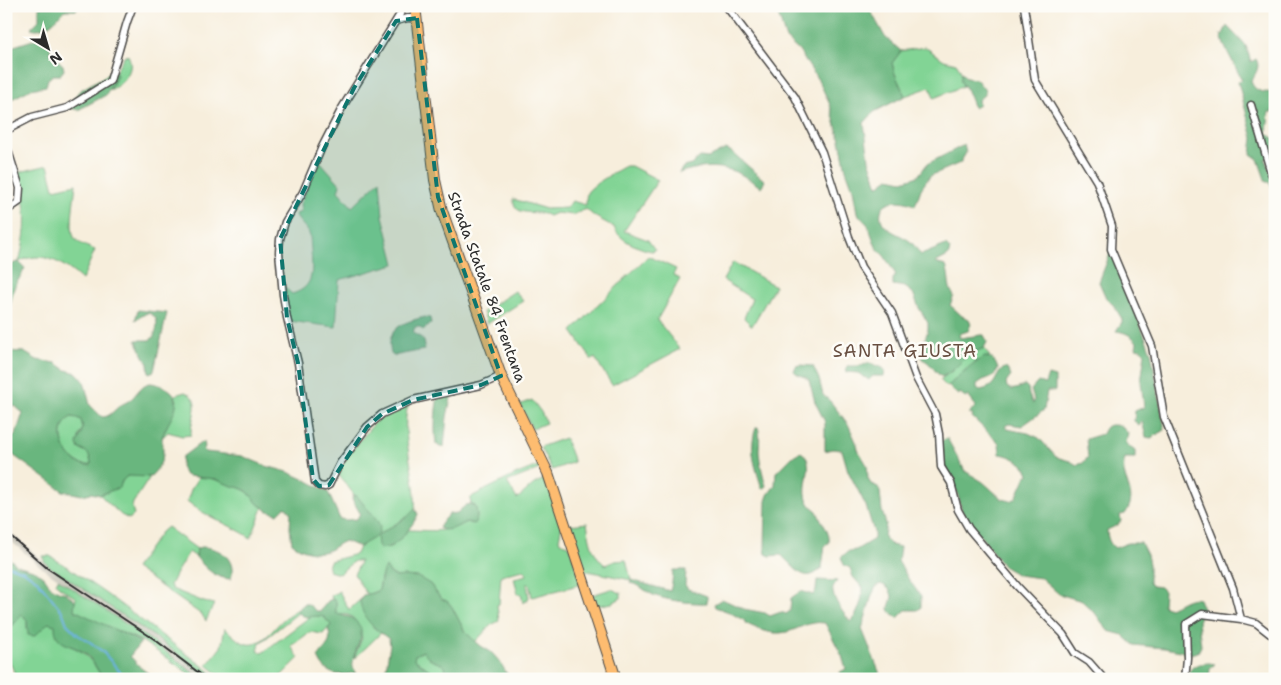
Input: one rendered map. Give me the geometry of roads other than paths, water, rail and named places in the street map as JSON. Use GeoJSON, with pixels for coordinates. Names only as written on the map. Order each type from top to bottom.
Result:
{"type":"FeatureCollection","features":[{"type":"Feature","properties":{"kind":"main road","name":"Strada Statale 84 Frentana"},"geometry":{"type":"LineString","coordinates":[[415,6],[438,197],[501,376],[548,473],[616,679]]}},
{"type":"Feature","properties":{"kind":"street"},"geometry":{"type":"LineString","coordinates":[[6,133],[7,130],[32,117],[67,108],[110,81],[124,30],[133,6]]}},
{"type":"Feature","properties":{"kind":"street"},"geometry":{"type":"LineString","coordinates":[[405,6],[342,108],[322,147],[303,192],[285,222],[280,239],[279,252],[283,295],[298,363],[315,482],[319,486],[325,487],[329,485],[340,463],[366,427],[382,414],[413,400],[480,385],[501,376]]}},
{"type":"Feature","properties":{"kind":"street"},"geometry":{"type":"LineString","coordinates":[[726,6],[795,97],[822,152],[848,237],[862,266],[892,313],[916,378],[935,414],[939,434],[941,467],[951,483],[958,510],[969,529],[1018,587],[1063,634],[1075,653],[1089,662],[1104,679]]}},
{"type":"Feature","properties":{"kind":"street"},"geometry":{"type":"LineString","coordinates":[[1024,6],[1035,80],[1097,182],[1112,226],[1111,249],[1152,346],[1164,417],[1230,580],[1241,619]]}},
{"type":"Feature","properties":{"kind":"street"},"geometry":{"type":"LineString","coordinates":[[396,21],[417,18]]}},
{"type":"Feature","properties":{"kind":"street"},"geometry":{"type":"LineString","coordinates":[[1251,105],[1275,181]]}},
{"type":"Feature","properties":{"kind":"street"},"geometry":{"type":"LineString","coordinates":[[6,144],[20,188],[19,202],[6,211]]}},
{"type":"Feature","properties":{"kind":"street"},"geometry":{"type":"LineString","coordinates":[[1185,679],[1188,658],[1186,624],[1202,614],[1256,623],[1272,634],[1275,642]]}},
{"type":"Feature","properties":{"kind":"waterway"},"geometry":{"type":"LineString","coordinates":[[6,565],[24,571],[38,581],[62,611],[67,624],[78,635],[103,652],[126,679]]}},
{"type":"Feature","properties":{"kind":"railway"},"geometry":{"type":"LineString","coordinates":[[6,532],[47,568],[154,639],[207,679]]}},
{"type":"Feature","properties":{"kind":"district","name":"SANTA GIUSTA"},"geometry":{"type":"Point","coordinates":[905,351]}}]}
